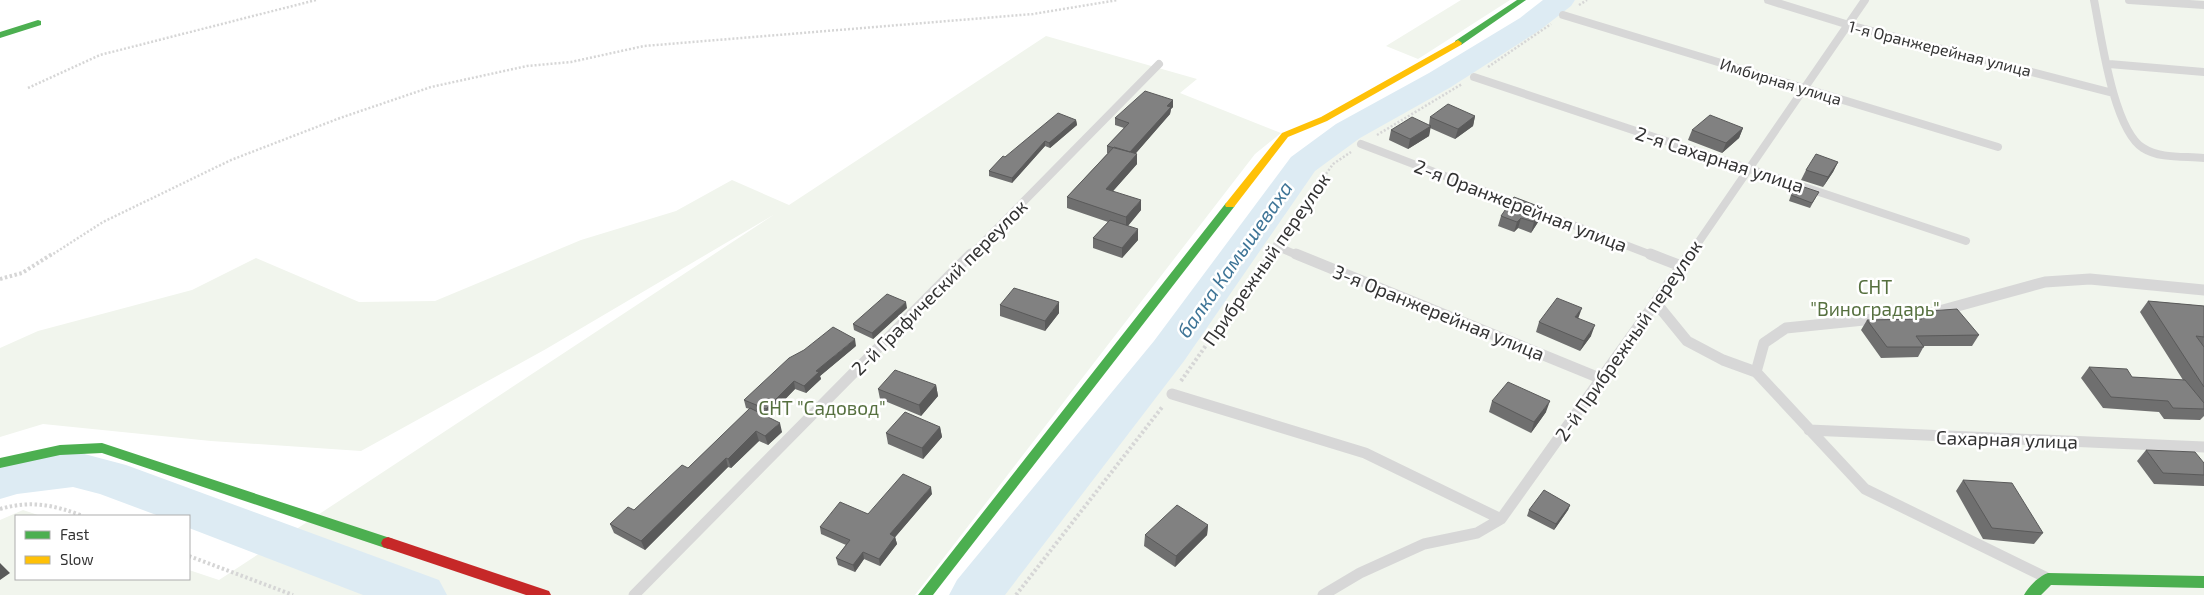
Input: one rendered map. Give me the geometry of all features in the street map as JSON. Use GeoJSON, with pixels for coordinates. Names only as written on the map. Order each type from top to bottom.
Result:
{"type":"FeatureCollection","features":[{"type":"Feature","properties":{"kind":"street"},"geometry":{"type":"LineString","coordinates":[[925,595],[1284,135],[1324,119],[1440,55],[1522,0]]}},
{"type":"Feature","properties":{"kind":"street"},"geometry":{"type":"LineString","coordinates":[[0,35],[38,23]]}},
{"type":"Feature","properties":{"kind":"street"},"geometry":{"type":"LineString","coordinates":[[0,463],[60,450],[102,448],[544,595]]}},
{"type":"Feature","properties":{"kind":"street"},"geometry":{"type":"LineString","coordinates":[[2031,595],[2048,579],[2204,582]]}},
{"type":"Feature","properties":{"kind":"lane","name":"1-я Оранжерейная улица"},"geometry":{"type":"LineString","coordinates":[[1768,0],[1849,25],[2113,93]]}},
{"type":"Feature","properties":{"kind":"lane","name":"2-й Прибрежный переулок"},"geometry":{"type":"LineString","coordinates":[[1324,595],[1360,573],[1424,544],[1477,533],[1501,519],[1656,303],[1865,0]]}},
{"type":"Feature","properties":{"kind":"lane"},"geometry":{"type":"LineString","coordinates":[[2094,0],[2113,93],[2131,139],[2143,148],[2163,154],[2204,158]]}},
{"type":"Feature","properties":{"kind":"lane"},"geometry":{"type":"LineString","coordinates":[[2129,0],[2204,5]]}},
{"type":"Feature","properties":{"kind":"lane","name":"Имбирная улица"},"geometry":{"type":"LineString","coordinates":[[1563,15],[1998,147]]}},
{"type":"Feature","properties":{"kind":"lane","name":"2-й Графический переулок"},"geometry":{"type":"LineString","coordinates":[[634,595],[1159,64]]}},
{"type":"Feature","properties":{"kind":"lane"},"geometry":{"type":"LineString","coordinates":[[2108,64],[2204,72]]}},
{"type":"Feature","properties":{"kind":"lane","name":"2-я Сахарная улица"},"geometry":{"type":"LineString","coordinates":[[1474,77],[1966,241]]}},
{"type":"Feature","properties":{"kind":"lane","name":"2-я Оранжерейная улица"},"geometry":{"type":"LineString","coordinates":[[1361,144],[1681,266]]}},
{"type":"Feature","properties":{"kind":"lane","name":"3-я Оранжерейная улица"},"geometry":{"type":"LineString","coordinates":[[1276,246],[1602,378]]}},
{"type":"Feature","properties":{"kind":"lane"},"geometry":{"type":"LineString","coordinates":[[1756,372],[1764,343],[1786,328],[1932,312],[2045,282],[2090,279],[2204,290]]}},
{"type":"Feature","properties":{"kind":"lane"},"geometry":{"type":"LineString","coordinates":[[1656,303],[1688,341],[1723,360],[1756,372],[1865,488],[2048,579]]}},
{"type":"Feature","properties":{"kind":"lane"},"geometry":{"type":"LineString","coordinates":[[1172,394],[1365,452],[1501,519]]}},
{"type":"Feature","properties":{"kind":"lane","name":"Сахарная улица"},"geometry":{"type":"LineString","coordinates":[[1809,430],[2204,447]]}},
{"type":"Feature","properties":{"kind":"path"},"geometry":{"type":"LineString","coordinates":[[28,88],[100,55],[316,0]]}},
{"type":"Feature","properties":{"kind":"path"},"geometry":{"type":"LineString","coordinates":[[1088,5],[1092,0]]}},
{"type":"Feature","properties":{"kind":"path"},"geometry":{"type":"LineString","coordinates":[[0,280],[22,273],[103,222],[231,160],[340,118],[431,87],[527,66],[570,62],[644,46],[1033,14],[1118,0]]}},
{"type":"Feature","properties":{"kind":"path","name":"Прибрежный переулок"},"geometry":{"type":"LineString","coordinates":[[1016,595],[1172,394],[1333,164],[1361,144],[1474,77],[1587,0]]}},
{"type":"Feature","properties":{"kind":"path"},"geometry":{"type":"LineString","coordinates":[[0,509],[22,502],[45,502],[80,515]]}},
{"type":"Feature","properties":{"kind":"path"},"geometry":{"type":"LineString","coordinates":[[190,556],[292,595]]}},
{"type":"Feature","properties":{"kind":"green space"},"geometry":{"type":"Polygon","coordinates":[[[1461,0],[1510,0],[1418,59],[1386,46],[1461,0]]]}},
{"type":"Feature","properties":{"kind":"green space","name":"СНТ \"Виноградарь\""},"geometry":{"type":"Polygon","coordinates":[[[1575,0],[2204,0],[2204,595],[975,595],[1314,169],[1356,134],[1575,0]]]}},
{"type":"Feature","properties":{"kind":"green space","name":"СНТ \"Садовод\""},"geometry":{"type":"Polygon","coordinates":[[[1046,36],[1197,79],[1180,93],[1281,133],[1255,154],[915,595],[0,595],[0,520],[23,510],[38,515],[15,515],[15,580],[190,580],[190,570],[219,580],[775,214],[546,349],[361,451],[211,441],[43,424],[0,437],[0,348],[38,331],[192,290],[256,258],[359,302],[435,301],[581,240],[676,211],[732,180],[789,205],[1046,36]]]}},
{"type":"Feature","properties":{"kind":"building"},"geometry":{"type":"Polygon","coordinates":[[[1145,91],[1173,100],[1167,106],[1171,107],[1130,152],[1107,146],[1129,123],[1115,118],[1145,91]]]}},
{"type":"Feature","properties":{"kind":"building"},"geometry":{"type":"Polygon","coordinates":[[[1448,104],[1475,116],[1458,129],[1430,117],[1448,104]]]}},
{"type":"Feature","properties":{"kind":"building"},"geometry":{"type":"Polygon","coordinates":[[[1058,113],[1076,120],[1049,143],[1045,141],[1012,178],[989,171],[1003,156],[1005,157],[1058,113]]]}},
{"type":"Feature","properties":{"kind":"building"},"geometry":{"type":"Polygon","coordinates":[[[1710,115],[1743,128],[1726,143],[1692,130],[1710,115]]]}},
{"type":"Feature","properties":{"kind":"building"},"geometry":{"type":"Polygon","coordinates":[[[1412,117],[1431,126],[1410,139],[1391,130],[1412,117]]]}},
{"type":"Feature","properties":{"kind":"building"},"geometry":{"type":"Polygon","coordinates":[[[1114,147],[1137,154],[1106,189],[1141,200],[1126,217],[1067,197],[1114,147]]]}},
{"type":"Feature","properties":{"kind":"building"},"geometry":{"type":"Polygon","coordinates":[[[1816,154],[1838,162],[1828,177],[1806,170],[1816,154]]]}},
{"type":"Feature","properties":{"kind":"building"},"geometry":{"type":"Polygon","coordinates":[[[1798,185],[1819,192],[1812,203],[1791,195],[1798,185]]]}},
{"type":"Feature","properties":{"kind":"building"},"geometry":{"type":"Polygon","coordinates":[[[1514,197],[1543,208],[1534,222],[1521,218],[1517,222],[1501,216],[1514,197]]]}},
{"type":"Feature","properties":{"kind":"building"},"geometry":{"type":"Polygon","coordinates":[[[1110,220],[1138,229],[1122,248],[1093,238],[1110,220]]]}},
{"type":"Feature","properties":{"kind":"building"},"geometry":{"type":"Polygon","coordinates":[[[1014,288],[1059,302],[1045,321],[1000,305],[1014,288]]]}},
{"type":"Feature","properties":{"kind":"building"},"geometry":{"type":"Polygon","coordinates":[[[887,294],[906,302],[872,333],[853,324],[887,294]]]}},
{"type":"Feature","properties":{"kind":"building"},"geometry":{"type":"Polygon","coordinates":[[[1557,298],[1582,308],[1575,317],[1595,325],[1584,341],[1539,322],[1557,298]]]}},
{"type":"Feature","properties":{"kind":"building"},"geometry":{"type":"Polygon","coordinates":[[[2148,301],[2204,306],[2204,337],[2196,336],[2204,347],[2204,387],[2148,301]]]}},
{"type":"Feature","properties":{"kind":"building"},"geometry":{"type":"Polygon","coordinates":[[[1957,309],[1979,335],[1916,336],[1924,347],[1887,347],[1867,320],[1922,319],[1916,312],[1957,309]]]}},
{"type":"Feature","properties":{"kind":"building"},"geometry":{"type":"Polygon","coordinates":[[[833,327],[855,339],[816,371],[819,372],[804,386],[794,381],[766,409],[744,400],[789,358],[804,350],[833,327]]]}},
{"type":"Feature","properties":{"kind":"building"},"geometry":{"type":"Polygon","coordinates":[[[2089,367],[2127,369],[2132,377],[2185,380],[2204,403],[2204,409],[2173,408],[2168,401],[2111,397],[2089,367]]]}},
{"type":"Feature","properties":{"kind":"building"},"geometry":{"type":"Polygon","coordinates":[[[895,370],[936,385],[919,405],[878,389],[895,370]]]}},
{"type":"Feature","properties":{"kind":"building"},"geometry":{"type":"Polygon","coordinates":[[[1508,382],[1550,401],[1534,422],[1492,401],[1508,382]]]}},
{"type":"Feature","properties":{"kind":"building"},"geometry":{"type":"Polygon","coordinates":[[[750,408],[780,423],[765,436],[756,431],[641,541],[610,524],[628,507],[634,510],[682,465],[688,468],[750,408]]]}},
{"type":"Feature","properties":{"kind":"building"},"geometry":{"type":"Polygon","coordinates":[[[905,412],[940,427],[922,448],[886,433],[905,412]]]}},
{"type":"Feature","properties":{"kind":"building"},"geometry":{"type":"Polygon","coordinates":[[[2146,450],[2195,452],[2204,463],[2204,475],[2163,473],[2146,450]]]}},
{"type":"Feature","properties":{"kind":"building"},"geometry":{"type":"Polygon","coordinates":[[[903,474],[931,487],[890,534],[895,537],[879,559],[863,552],[853,565],[836,558],[850,540],[820,527],[840,502],[868,514],[903,474]]]}},
{"type":"Feature","properties":{"kind":"building"},"geometry":{"type":"Polygon","coordinates":[[[1963,480],[2012,483],[2043,533],[1992,528],[1963,480]]]}},
{"type":"Feature","properties":{"kind":"building"},"geometry":{"type":"Polygon","coordinates":[[[1544,490],[1570,505],[1556,524],[1529,510],[1544,490]]]}},
{"type":"Feature","properties":{"kind":"building"},"geometry":{"type":"Polygon","coordinates":[[[1177,505],[1208,525],[1176,556],[1145,535],[1177,505]]]}},
{"type":"Feature","properties":{"kind":"waterway","name":"балка Камышеваха"},"geometry":{"type":"LineString","coordinates":[[975,595],[1169,351],[1303,164],[1348,131],[1440,80],[1530,24],[1561,0]]}},
{"type":"Feature","properties":{"kind":"waterway","name":"балка Камышеваха"},"geometry":{"type":"LineString","coordinates":[[0,481],[14,476],[73,469],[109,478],[421,595]]}},
{"type":"Feature","properties":{"kind":"traffic: fast"},"geometry":{"type":"LineString","coordinates":[[1458,43],[1522,0]]}},
{"type":"Feature","properties":{"kind":"traffic: fast"},"geometry":{"type":"LineString","coordinates":[[0,35],[38,23]]}},
{"type":"Feature","properties":{"kind":"traffic: fast"},"geometry":{"type":"LineString","coordinates":[[925,595],[1230,205]]}},
{"type":"Feature","properties":{"kind":"traffic: fast"},"geometry":{"type":"LineString","coordinates":[[0,463],[60,450],[102,448],[388,543]]}},
{"type":"Feature","properties":{"kind":"traffic: fast"},"geometry":{"type":"LineString","coordinates":[[2031,595],[2048,579],[2204,582]]}},
{"type":"Feature","properties":{"kind":"traffic: slow"},"geometry":{"type":"LineString","coordinates":[[1230,205],[1285,135],[1324,119],[1458,43]]}},
{"type":"Feature","properties":{"kind":"traffic: jam"},"geometry":{"type":"LineString","coordinates":[[388,543],[544,595]]}}]}
